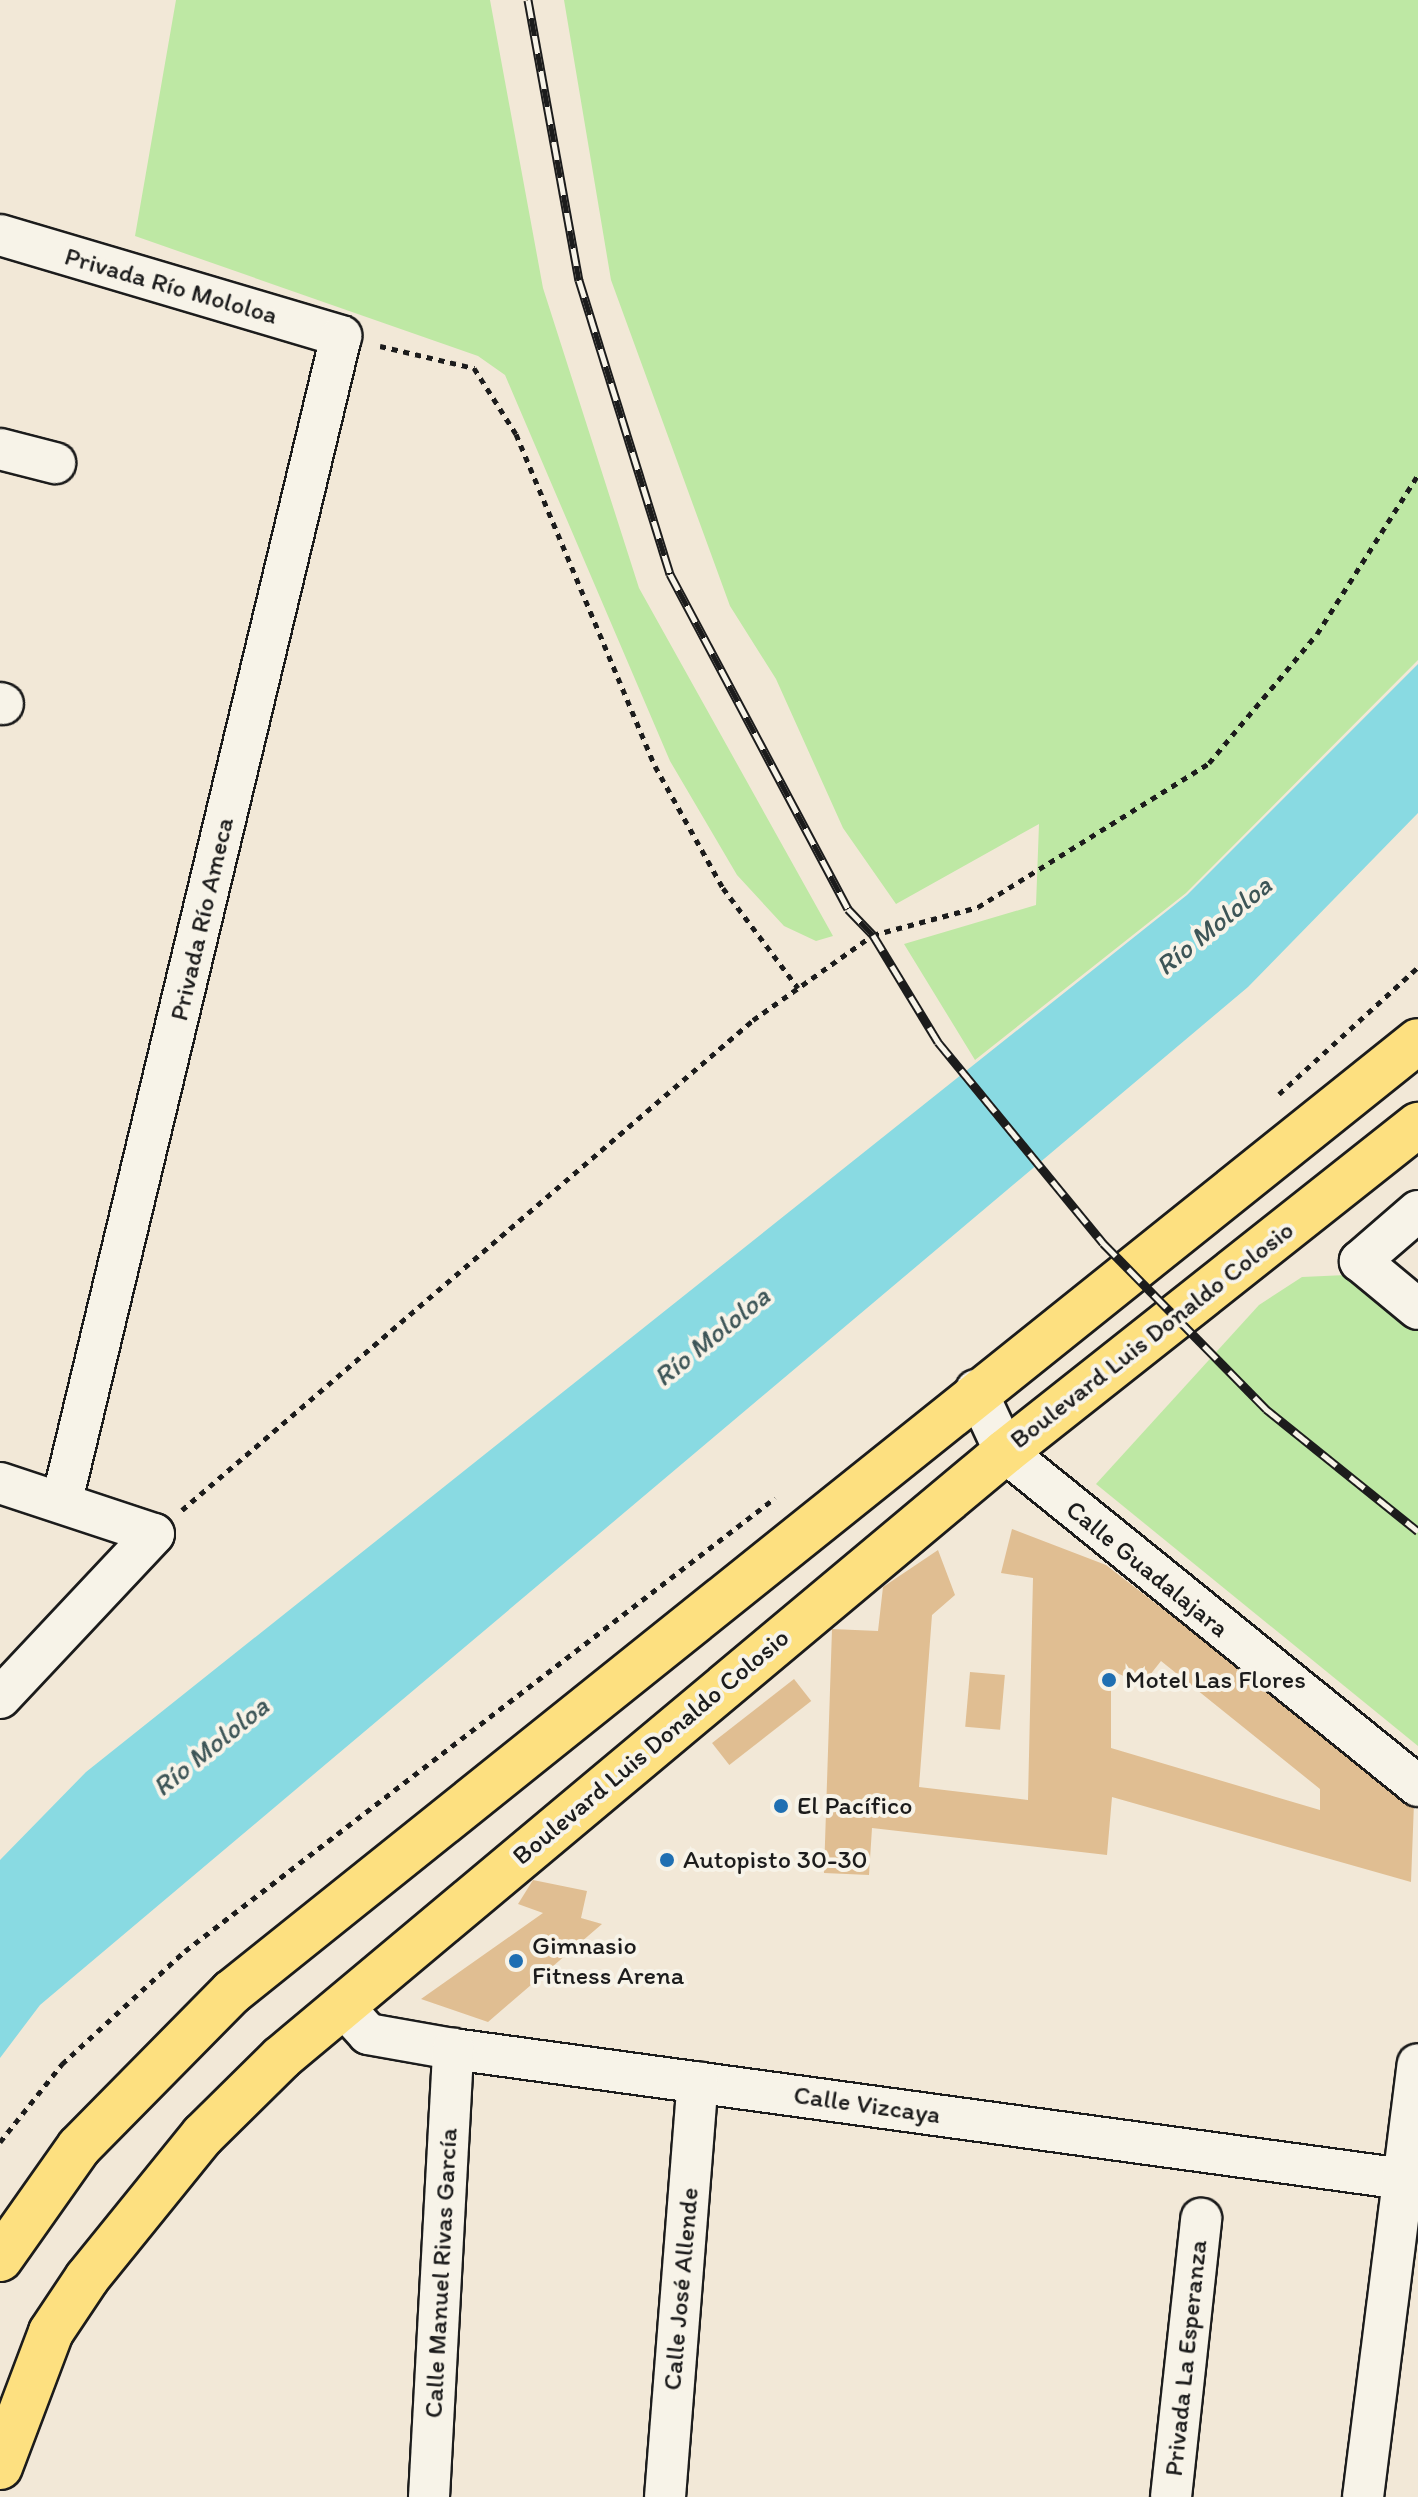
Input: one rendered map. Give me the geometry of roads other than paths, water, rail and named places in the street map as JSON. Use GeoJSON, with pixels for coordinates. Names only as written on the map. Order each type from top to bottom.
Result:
{"type":"FeatureCollection","features":[{"type":"Feature","properties":{"kind":"main road"},"geometry":{"type":"LineString","coordinates":[[0,2259],[79,2147],[232,1992],[976,1390],[1418,1041]]}},
{"type":"Feature","properties":{"kind":"main road","name":"Boulevard Luis Donaldo Colosio"},"geometry":{"type":"LineString","coordinates":[[0,2467],[51,2332],[87,2278],[203,2135],[342,2005],[1005,1452],[1418,1125]]}},
{"type":"Feature","properties":{"kind":"street","name":"Privada Río Mololoa"},"geometry":{"type":"LineString","coordinates":[[0,235],[341,336]]}},
{"type":"Feature","properties":{"kind":"street","name":"Privada Río Ameca"},"geometry":{"type":"LineString","coordinates":[[62,1501],[341,336]]}},
{"type":"Feature","properties":{"kind":"street"},"geometry":{"type":"LineString","coordinates":[[0,449],[55,463]]}},
{"type":"Feature","properties":{"kind":"street"},"geometry":{"type":"LineString","coordinates":[[1418,1211],[1360,1261],[1418,1309]]}},
{"type":"Feature","properties":{"kind":"street","name":"Calle Guadalajara"},"geometry":{"type":"LineString","coordinates":[[976,1390],[1005,1452],[1418,1786]]}},
{"type":"Feature","properties":{"kind":"street"},"geometry":{"type":"LineString","coordinates":[[0,1483],[62,1501],[154,1534],[0,1698]]}},
{"type":"Feature","properties":{"kind":"street","name":"Calle Vizcaya"},"geometry":{"type":"LineString","coordinates":[[342,2005],[368,2034],[453,2049],[1403,2179]]}},
{"type":"Feature","properties":{"kind":"street","name":"Calle Manuel Rivas García"},"geometry":{"type":"LineString","coordinates":[[429,2497],[453,2049]]}},
{"type":"Feature","properties":{"kind":"street"},"geometry":{"type":"LineString","coordinates":[[1363,2497],[1418,2064]]}},
{"type":"Feature","properties":{"kind":"street","name":"Calle José Allende"},"geometry":{"type":"LineString","coordinates":[[665,2497],[698,2082]]}},
{"type":"Feature","properties":{"kind":"street","name":"Privada La Esperanza"},"geometry":{"type":"LineString","coordinates":[[1171,2497],[1201,2219]]}},
{"type":"Feature","properties":{"kind":"water","name":"Río Mololoa"},"geometry":{"type":"Polygon","coordinates":[[[1418,664],[1418,813],[1248,987],[40,2005],[0,2058],[0,1860],[86,1772],[1187,895],[1418,664]]]}},
{"type":"Feature","properties":{"kind":"railway"},"geometry":{"type":"LineString","coordinates":[[528,0],[579,280],[670,574],[848,909],[873,935],[938,1042],[1103,1243],[1266,1409],[1418,1531]]}},
{"type":"Feature","properties":{"kind":"place","name":"Motel Las Flores"},"geometry":{"type":"Point","coordinates":[1109,1680]}},
{"type":"Feature","properties":{"kind":"place","name":"El Pacífico"},"geometry":{"type":"Point","coordinates":[781,1806]}},
{"type":"Feature","properties":{"kind":"place","name":"Autopisto 30-30"},"geometry":{"type":"Point","coordinates":[667,1860]}},
{"type":"Feature","properties":{"kind":"place","name":"Gimnasio Fitness Arena"},"geometry":{"type":"Point","coordinates":[516,1961]}}]}
